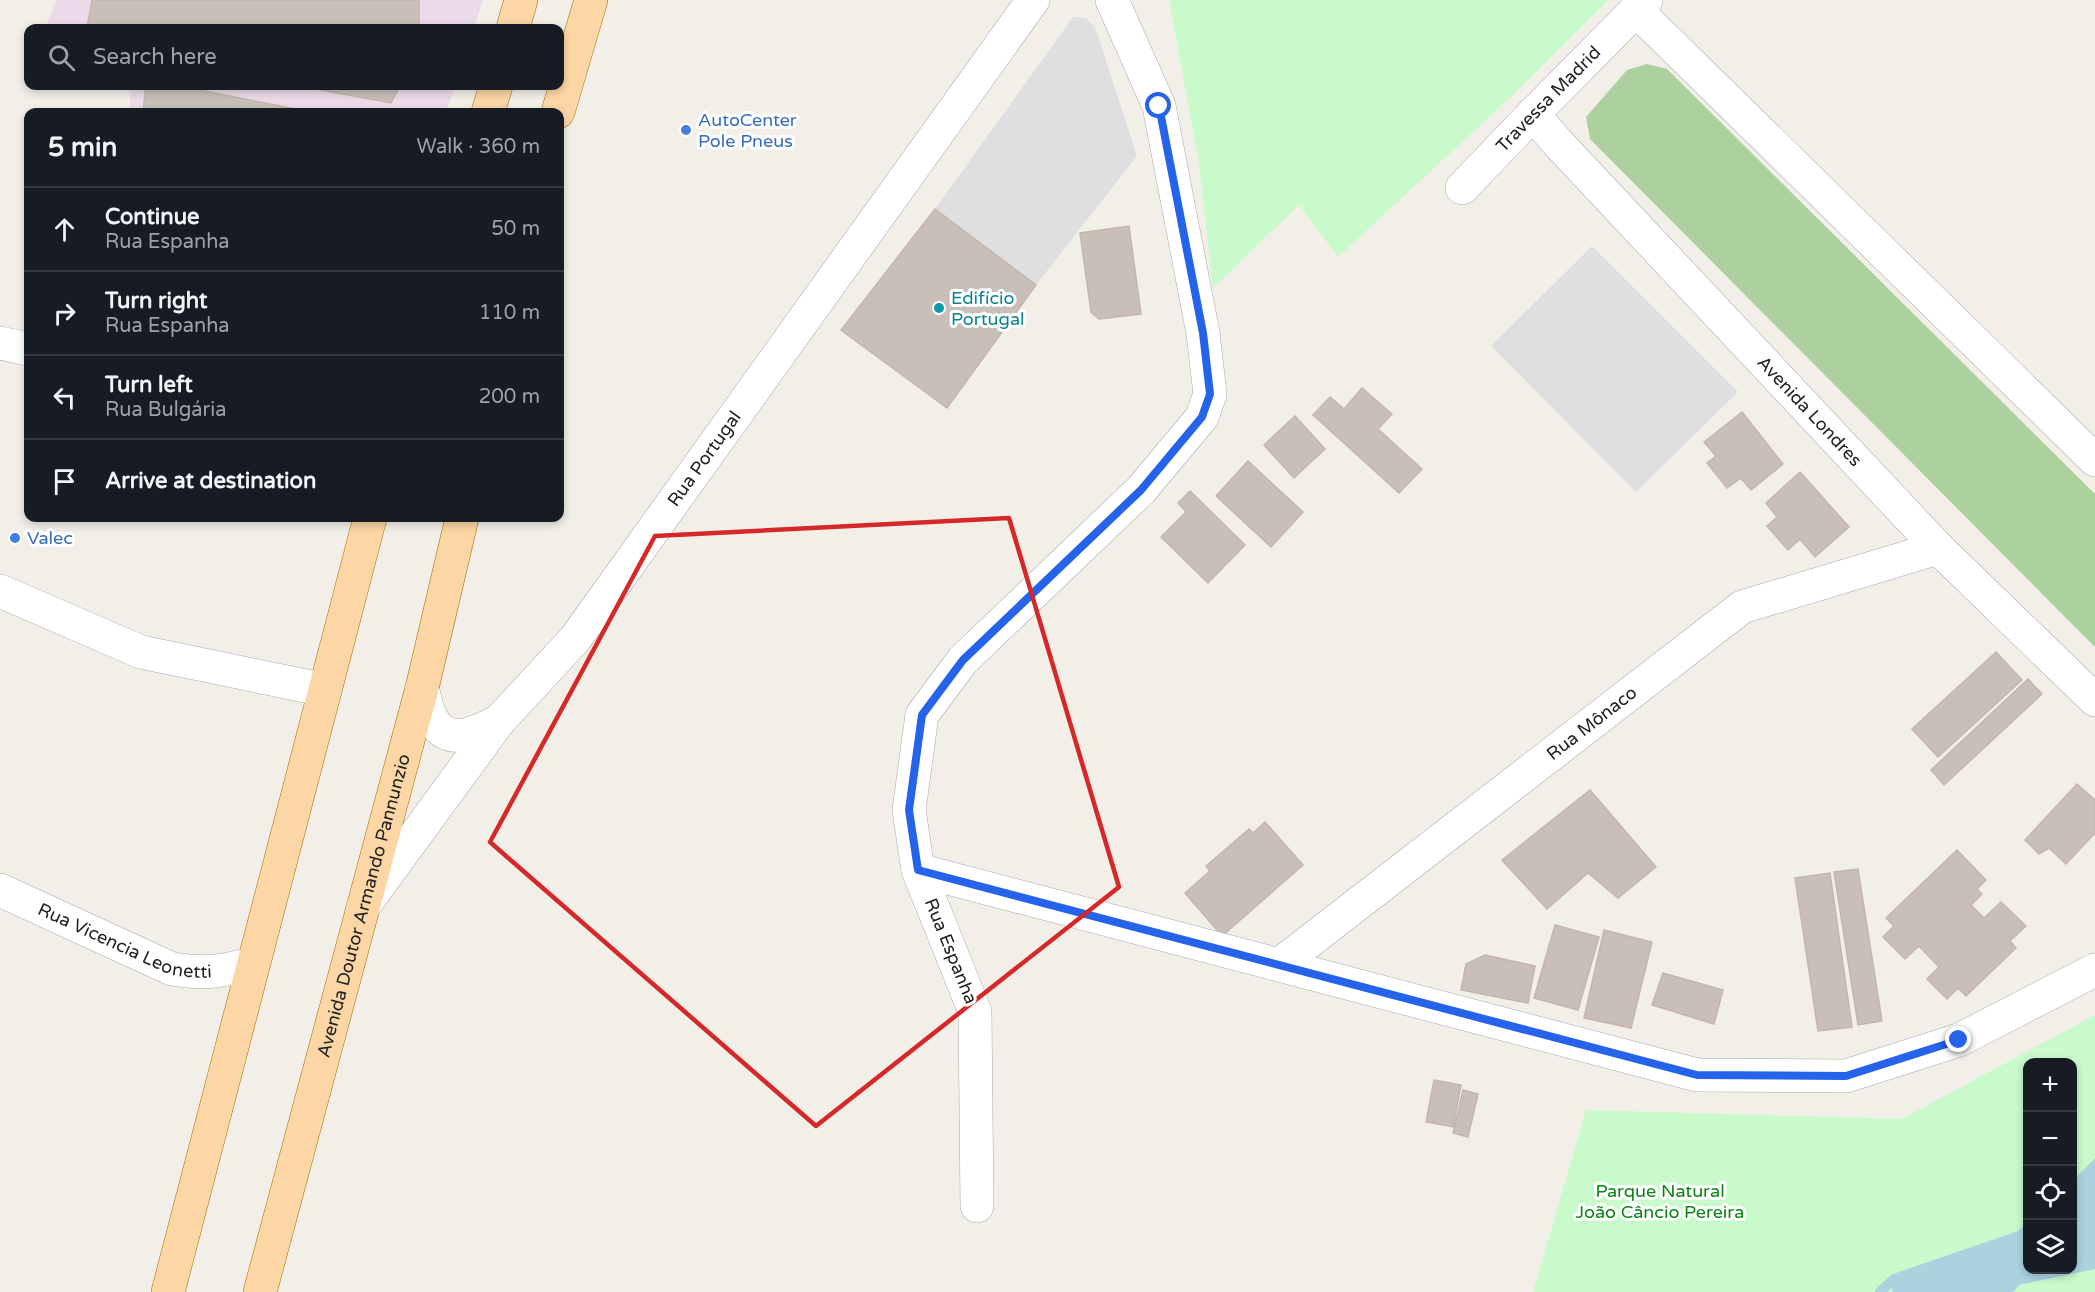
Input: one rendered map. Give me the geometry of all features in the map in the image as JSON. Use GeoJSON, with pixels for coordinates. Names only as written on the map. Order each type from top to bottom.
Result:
{"type":"FeatureCollection","features":[{"type":"Feature","properties":{"kind":"main road"},"geometry":{"type":"LineString","coordinates":[[514,24],[521,0]]}},
{"type":"Feature","properties":{"kind":"main road"},"geometry":{"type":"LineString","coordinates":[[559,108],[591,0]]}},
{"type":"Feature","properties":{"kind":"main road"},"geometry":{"type":"LineString","coordinates":[[489,108],[495,90]]}},
{"type":"Feature","properties":{"kind":"main road"},"geometry":{"type":"LineString","coordinates":[[168,1292],[369,522]]}},
{"type":"Feature","properties":{"kind":"main road","name":"Avenida Doutor Armando Pannunzio"},"geometry":{"type":"LineString","coordinates":[[260,1292],[422,688],[461,522]]}},
{"type":"Feature","properties":{"kind":"street","name":"Rua Portugal"},"geometry":{"type":"LineString","coordinates":[[363,907],[500,721],[575,639],[1033,0]]}},
{"type":"Feature","properties":{"kind":"street","name":"Rua Espanha"},"geometry":{"type":"LineString","coordinates":[[976,1206],[975,1012],[918,870],[909,810],[922,715],[963,660],[1141,490],[1202,417],[1210,394],[1203,333],[1159,106],[1112,0]]}},
{"type":"Feature","properties":{"kind":"street"},"geometry":{"type":"LineString","coordinates":[[1641,5],[2095,459]]}},
{"type":"Feature","properties":{"kind":"street","name":"Travessa Madrid"},"geometry":{"type":"LineString","coordinates":[[1462,188],[1641,5]]}},
{"type":"Feature","properties":{"kind":"street","name":"Avenida Londres"},"geometry":{"type":"LineString","coordinates":[[1533,114],[1565,151],[1938,548],[2095,700]]}},
{"type":"Feature","properties":{"kind":"street"},"geometry":{"type":"LineString","coordinates":[[0,343],[24,348]]}},
{"type":"Feature","properties":{"kind":"street","name":"Rua Mônaco"},"geometry":{"type":"LineString","coordinates":[[1280,964],[1742,607],[1938,548]]}},
{"type":"Feature","properties":{"kind":"street"},"geometry":{"type":"LineString","coordinates":[[0,591],[141,652],[325,690]]}},
{"type":"Feature","properties":{"kind":"street"},"geometry":{"type":"LineString","coordinates":[[422,688],[430,717],[444,733],[458,737],[475,733],[500,721]]}},
{"type":"Feature","properties":{"kind":"street"},"geometry":{"type":"LineString","coordinates":[[918,870],[1697,1075],[1846,1076],[1959,1040],[2095,970]]}},
{"type":"Feature","properties":{"kind":"street","name":"Rua Vicencia Leonetti"},"geometry":{"type":"LineString","coordinates":[[0,890],[171,969],[193,973],[212,973],[253,963]]}},
{"type":"Feature","properties":{"kind":"highlighted area"},"geometry":{"type":"Polygon","coordinates":[[[1009,518],[1119,887],[816,1126],[490,842],[655,536],[1009,518]]]}},
{"type":"Feature","properties":{"kind":"shaded area"},"geometry":{"type":"Polygon","coordinates":[[[56,0],[483,0],[475,24],[47,24],[56,0]]]}},
{"type":"Feature","properties":{"kind":"shaded area"},"geometry":{"type":"Polygon","coordinates":[[[1073,17],[1086,18],[1095,27],[1137,156],[1036,285],[935,209],[1073,17]]]}},
{"type":"Feature","properties":{"kind":"shaded area"},"geometry":{"type":"Polygon","coordinates":[[[130,90],[454,90],[447,108],[130,108],[130,90]]]}},
{"type":"Feature","properties":{"kind":"shaded area"},"geometry":{"type":"Polygon","coordinates":[[[1592,246],[1738,392],[1636,492],[1491,346],[1592,246]]]}},
{"type":"Feature","properties":{"kind":"green space"},"geometry":{"type":"Polygon","coordinates":[[[1169,0],[1609,0],[1501,106],[1338,257],[1299,205],[1213,288],[1199,164],[1169,0]]]}},
{"type":"Feature","properties":{"kind":"green space"},"geometry":{"type":"Polygon","coordinates":[[[1647,64],[1667,69],[2095,494],[2095,647],[1590,139],[1586,117],[1627,70],[1647,64]]]}},
{"type":"Feature","properties":{"kind":"green space","name":"Parque Natural João Câncio Pereira"},"geometry":{"type":"Polygon","coordinates":[[[2095,1015],[2095,1292],[1533,1292],[1586,1110],[1902,1119],[2095,1015]]]}},
{"type":"Feature","properties":{"kind":"water"},"geometry":{"type":"Polygon","coordinates":[[[2095,1158],[2095,1269],[2077,1273],[2077,1220],[2077,1177],[2095,1158]]]}},
{"type":"Feature","properties":{"kind":"water"},"geometry":{"type":"Polygon","coordinates":[[[2023,1232],[2023,1274],[2071,1274],[2019,1285],[2013,1292],[1892,1292],[1894,1279],[2019,1236],[2023,1232]]]}},
{"type":"Feature","properties":{"kind":"building"},"geometry":{"type":"Polygon","coordinates":[[[92,0],[419,0],[419,24],[88,24],[92,0]]]}},
{"type":"Feature","properties":{"kind":"building"},"geometry":{"type":"Polygon","coordinates":[[[146,90],[200,90],[290,108],[143,108],[146,90]]]}},
{"type":"Feature","properties":{"kind":"building"},"geometry":{"type":"Polygon","coordinates":[[[321,90],[398,90],[391,103],[321,90]]]}},
{"type":"Feature","properties":{"kind":"building","name":"Edifício Portugal"},"geometry":{"type":"Polygon","coordinates":[[[935,209],[1036,285],[947,408],[841,330],[935,209]]]}},
{"type":"Feature","properties":{"kind":"building"},"geometry":{"type":"Polygon","coordinates":[[[1129,226],[1141,314],[1099,319],[1091,312],[1080,233],[1129,226]]]}},
{"type":"Feature","properties":{"kind":"building"},"geometry":{"type":"Polygon","coordinates":[[[1362,388],[1392,414],[1378,429],[1422,469],[1399,493],[1313,415],[1330,397],[1344,409],[1362,388]]]}},
{"type":"Feature","properties":{"kind":"building"},"geometry":{"type":"Polygon","coordinates":[[[1742,412],[1783,464],[1751,490],[1741,478],[1727,488],[1707,463],[1716,456],[1704,442],[1742,412]]]}},
{"type":"Feature","properties":{"kind":"building"},"geometry":{"type":"Polygon","coordinates":[[[1295,416],[1325,449],[1294,478],[1264,445],[1295,416]]]}},
{"type":"Feature","properties":{"kind":"building"},"geometry":{"type":"Polygon","coordinates":[[[1248,461],[1303,512],[1271,547],[1216,496],[1248,461]]]}},
{"type":"Feature","properties":{"kind":"building"},"geometry":{"type":"Polygon","coordinates":[[[1800,472],[1849,527],[1815,557],[1800,539],[1788,550],[1767,526],[1777,517],[1766,503],[1800,472]]]}},
{"type":"Feature","properties":{"kind":"building"},"geometry":{"type":"Polygon","coordinates":[[[1190,491],[1245,545],[1208,583],[1161,537],[1186,512],[1178,503],[1190,491]]]}},
{"type":"Feature","properties":{"kind":"building"},"geometry":{"type":"Polygon","coordinates":[[[1996,652],[2022,680],[1938,757],[1912,729],[1996,652]]]}},
{"type":"Feature","properties":{"kind":"building"},"geometry":{"type":"Polygon","coordinates":[[[2028,679],[2042,694],[1944,785],[1931,770],[2028,679]]]}},
{"type":"Feature","properties":{"kind":"building"},"geometry":{"type":"Polygon","coordinates":[[[2077,784],[2095,800],[2095,833],[2066,864],[2049,848],[2039,854],[2025,840],[2077,784]]]}},
{"type":"Feature","properties":{"kind":"building"},"geometry":{"type":"Polygon","coordinates":[[[1590,790],[1656,867],[1618,898],[1588,873],[1547,909],[1502,860],[1590,790]]]}},
{"type":"Feature","properties":{"kind":"building"},"geometry":{"type":"Polygon","coordinates":[[[1265,822],[1303,865],[1222,936],[1185,893],[1210,871],[1206,866],[1249,829],[1253,833],[1265,822]]]}},
{"type":"Feature","properties":{"kind":"building"},"geometry":{"type":"Polygon","coordinates":[[[1957,850],[1986,880],[1977,889],[1982,894],[1971,905],[1984,918],[2001,902],[2026,926],[2010,941],[2016,948],[1966,996],[1958,988],[1947,999],[1927,979],[1939,967],[1919,946],[1905,959],[1883,937],[1894,926],[1886,918],[1957,850]]]}},
{"type":"Feature","properties":{"kind":"building"},"geometry":{"type":"Polygon","coordinates":[[[1858,869],[1882,1021],[1858,1025],[1834,872],[1858,869]]]}},
{"type":"Feature","properties":{"kind":"building"},"geometry":{"type":"Polygon","coordinates":[[[1830,873],[1852,1027],[1818,1031],[1795,878],[1830,873]]]}},
{"type":"Feature","properties":{"kind":"building"},"geometry":{"type":"Polygon","coordinates":[[[1555,925],[1599,937],[1578,1010],[1534,998],[1555,925]]]}},
{"type":"Feature","properties":{"kind":"building"},"geometry":{"type":"Polygon","coordinates":[[[1604,930],[1652,942],[1631,1028],[1584,1018],[1604,930]]]}},
{"type":"Feature","properties":{"kind":"building"},"geometry":{"type":"Polygon","coordinates":[[[1485,955],[1535,966],[1528,1003],[1461,990],[1466,964],[1485,955]]]}},
{"type":"Feature","properties":{"kind":"building"},"geometry":{"type":"Polygon","coordinates":[[[1663,973],[1723,990],[1714,1024],[1652,1005],[1663,973]]]}},
{"type":"Feature","properties":{"kind":"building"},"geometry":{"type":"Polygon","coordinates":[[[1434,1080],[1461,1085],[1453,1127],[1426,1122],[1434,1080]]]}},
{"type":"Feature","properties":{"kind":"building"},"geometry":{"type":"Polygon","coordinates":[[[1463,1090],[1478,1094],[1468,1137],[1453,1133],[1463,1090]]]}},
{"type":"Feature","properties":{"kind":"waterway"},"geometry":{"type":"LineString","coordinates":[[1880,1292],[1894,1279],[2023,1233]]}},
{"type":"Feature","properties":{"kind":"place","name":"AutoCenter Pole Pneus"},"geometry":{"type":"Point","coordinates":[686,130]}},
{"type":"Feature","properties":{"kind":"place","name":"Edifício Portugal"},"geometry":{"type":"Point","coordinates":[939,308]}},
{"type":"Feature","properties":{"kind":"place","name":"Valec"},"geometry":{"type":"Point","coordinates":[15,538]}},
{"type":"Feature","properties":{"kind":"route"},"geometry":{"type":"LineString","coordinates":[[1159,106],[1203,333],[1210,394],[1202,417],[1141,490],[963,660],[922,715],[909,810],[918,870],[1697,1075],[1846,1076],[1959,1040]]}}]}
